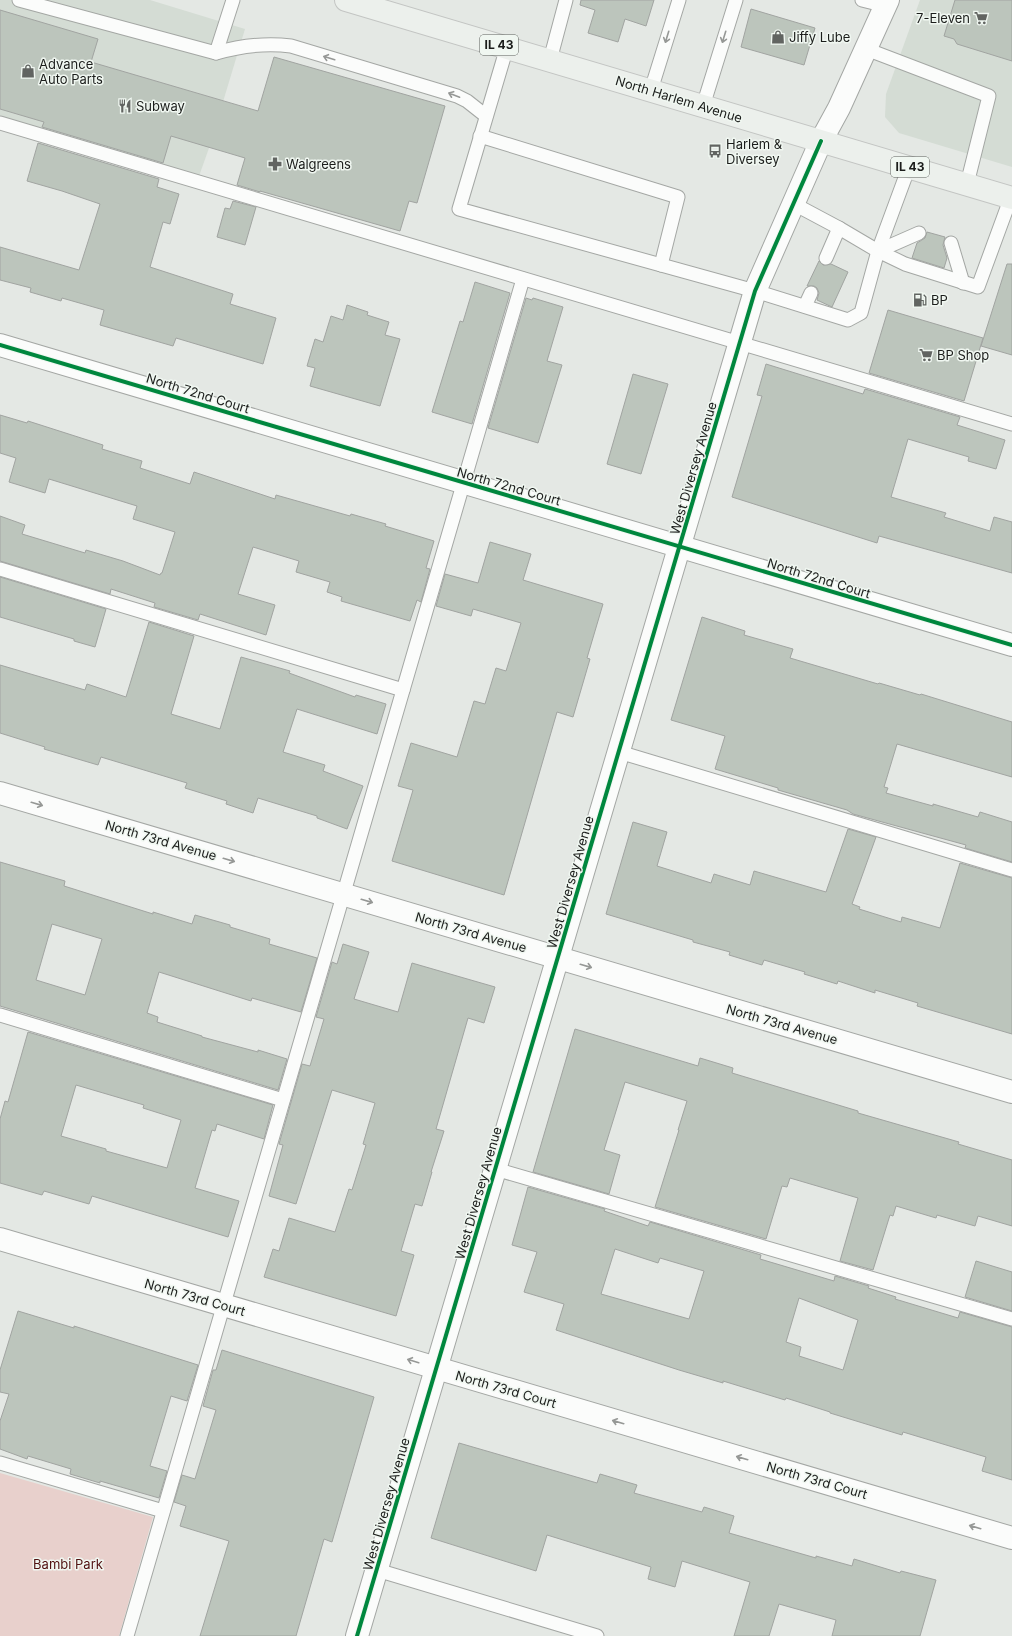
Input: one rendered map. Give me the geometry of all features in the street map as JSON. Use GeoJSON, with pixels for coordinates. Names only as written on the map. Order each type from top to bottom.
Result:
{"type":"FeatureCollection","features":[{"type":"Feature","properties":{"kind":"main road","name":"North Harlem Avenue"},"geometry":{"type":"LineString","coordinates":[[346,0],[1012,198]]}},
{"type":"Feature","properties":{"kind":"street","name":"West Diversey Avenue"},"geometry":{"type":"LineString","coordinates":[[357,1636],[755,291],[821,141],[839,108],[887,3]]}},
{"type":"Feature","properties":{"kind":"street","name":"North 72nd Court"},"geometry":{"type":"LineString","coordinates":[[0,345],[1012,645]]}},
{"type":"Feature","properties":{"kind":"street","name":"North 73rd Avenue"},"geometry":{"type":"LineString","coordinates":[[0,793],[1012,1092]]}},
{"type":"Feature","properties":{"kind":"street","name":"North 73rd Court"},"geometry":{"type":"LineString","coordinates":[[0,1239],[1012,1538]]}},
{"type":"Feature","properties":{"kind":"lane"},"geometry":{"type":"LineString","coordinates":[[19,0],[216,53],[276,44],[291,46],[457,96],[467,101],[486,116]]}},
{"type":"Feature","properties":{"kind":"lane"},"geometry":{"type":"LineString","coordinates":[[216,53],[233,0]]}},
{"type":"Feature","properties":{"kind":"lane"},"geometry":{"type":"LineString","coordinates":[[550,60],[566,0]]}},
{"type":"Feature","properties":{"kind":"lane"},"geometry":{"type":"LineString","coordinates":[[651,90],[679,0]]}},
{"type":"Feature","properties":{"kind":"lane"},"geometry":{"type":"LineString","coordinates":[[703,106],[736,0]]}},
{"type":"Feature","properties":{"kind":"lane"},"geometry":{"type":"LineString","coordinates":[[862,0],[887,3]]}},
{"type":"Feature","properties":{"kind":"lane"},"geometry":{"type":"LineString","coordinates":[[506,47],[459,209],[755,291],[848,320],[861,313],[878,251],[909,167]]}},
{"type":"Feature","properties":{"kind":"lane"},"geometry":{"type":"LineString","coordinates":[[866,49],[989,96],[967,184]]}},
{"type":"Feature","properties":{"kind":"lane"},"geometry":{"type":"LineString","coordinates":[[0,124],[1012,424]]}},
{"type":"Feature","properties":{"kind":"lane"},"geometry":{"type":"LineString","coordinates":[[480,136],[678,196],[661,265]]}},
{"type":"Feature","properties":{"kind":"lane"},"geometry":{"type":"LineString","coordinates":[[794,204],[878,251],[905,264],[978,288],[1012,198]]}},
{"type":"Feature","properties":{"kind":"lane"},"geometry":{"type":"LineString","coordinates":[[826,258],[839,228]]}},
{"type":"Feature","properties":{"kind":"lane"},"geometry":{"type":"LineString","coordinates":[[878,251],[919,233]]}},
{"type":"Feature","properties":{"kind":"lane"},"geometry":{"type":"LineString","coordinates":[[951,243],[963,283]]}},
{"type":"Feature","properties":{"kind":"lane"},"geometry":{"type":"LineString","coordinates":[[127,1636],[523,279]]}},
{"type":"Feature","properties":{"kind":"lane"},"geometry":{"type":"LineString","coordinates":[[805,306],[811,293]]}},
{"type":"Feature","properties":{"kind":"lane"},"geometry":{"type":"LineString","coordinates":[[0,569],[403,690]]}},
{"type":"Feature","properties":{"kind":"lane"},"geometry":{"type":"LineString","coordinates":[[619,752],[1012,870]]}},
{"type":"Feature","properties":{"kind":"lane"},"geometry":{"type":"LineString","coordinates":[[0,1015],[283,1100]]}},
{"type":"Feature","properties":{"kind":"lane"},"geometry":{"type":"LineString","coordinates":[[495,1169],[1012,1320]]}},
{"type":"Feature","properties":{"kind":"lane"},"geometry":{"type":"LineString","coordinates":[[0,1462],[163,1511]]}},
{"type":"Feature","properties":{"kind":"lane"},"geometry":{"type":"LineString","coordinates":[[377,1570],[596,1636]]}},
{"type":"Feature","properties":{"kind":"shaded area"},"geometry":{"type":"Polygon","coordinates":[[[0,0],[150,0],[245,29],[209,148],[198,179],[0,118],[0,0]]]}},
{"type":"Feature","properties":{"kind":"shaded area"},"geometry":{"type":"Polygon","coordinates":[[[920,0],[1012,0],[1012,167],[899,133],[885,117],[886,94],[920,0]]]}},
{"type":"Feature","properties":{"kind":"green space","name":"Bambi Park"},"geometry":{"type":"Polygon","coordinates":[[[0,1473],[153,1517],[119,1636],[0,1636],[0,1473]]]}},
{"type":"Feature","properties":{"kind":"building"},"geometry":{"type":"Polygon","coordinates":[[[581,0],[654,0],[646,26],[625,19],[618,42],[588,33],[595,10],[580,5],[581,0]]]}},
{"type":"Feature","properties":{"kind":"building","name":"7-Eleven"},"geometry":{"type":"Polygon","coordinates":[[[955,0],[1012,0],[1012,61],[957,44],[954,39],[944,36],[955,0]]]}},
{"type":"Feature","properties":{"kind":"building","name":"Jiffy Lube"},"geometry":{"type":"Polygon","coordinates":[[[751,9],[815,28],[804,65],[741,47],[751,9]]]}},
{"type":"Feature","properties":{"kind":"building"},"geometry":{"type":"Polygon","coordinates":[[[0,10],[98,39],[91,62],[258,111],[274,57],[445,106],[417,203],[409,201],[400,231],[237,185],[245,158],[171,136],[163,163],[42,127],[44,122],[0,109],[0,10]]]}},
{"type":"Feature","properties":{"kind":"building"},"geometry":{"type":"Polygon","coordinates":[[[38,143],[159,179],[157,187],[179,194],[170,224],[163,222],[150,267],[233,294],[230,304],[276,318],[263,364],[176,338],[173,346],[100,325],[104,310],[62,298],[61,301],[30,292],[31,288],[0,280],[0,247],[79,270],[100,204],[27,181],[38,143]]]}},
{"type":"Feature","properties":{"kind":"building"},"geometry":{"type":"Polygon","coordinates":[[[233,201],[256,207],[245,245],[217,237],[225,208],[230,209],[233,201]]]}},
{"type":"Feature","properties":{"kind":"building"},"geometry":{"type":"Polygon","coordinates":[[[927,232],[945,237],[943,245],[947,258],[944,268],[912,258],[917,243],[925,238],[927,232]]]}},
{"type":"Feature","properties":{"kind":"building"},"geometry":{"type":"Polygon","coordinates":[[[819,261],[823,265],[831,264],[848,272],[832,307],[817,300],[819,293],[817,288],[814,286],[807,286],[819,261]]]}},
{"type":"Feature","properties":{"kind":"building"},"geometry":{"type":"Polygon","coordinates":[[[1007,264],[1012,264],[1012,355],[981,346],[1007,264]]]}},
{"type":"Feature","properties":{"kind":"building"},"geometry":{"type":"Polygon","coordinates":[[[475,282],[510,293],[472,424],[432,412],[460,321],[463,322],[475,282]]]}},
{"type":"Feature","properties":{"kind":"building"},"geometry":{"type":"Polygon","coordinates":[[[526,298],[532,300],[533,298],[563,307],[547,361],[562,365],[538,443],[488,428],[526,298]]]}},
{"type":"Feature","properties":{"kind":"building"},"geometry":{"type":"Polygon","coordinates":[[[347,305],[368,312],[367,315],[389,322],[385,335],[400,339],[380,406],[310,386],[315,368],[307,366],[315,339],[323,342],[331,316],[343,320],[347,305]]]}},
{"type":"Feature","properties":{"kind":"building","name":"BP Shop"},"geometry":{"type":"Polygon","coordinates":[[[888,310],[983,338],[964,401],[869,373],[888,310]]]}},
{"type":"Feature","properties":{"kind":"building"},"geometry":{"type":"Polygon","coordinates":[[[766,364],[863,394],[865,389],[960,417],[957,425],[1005,440],[996,469],[968,461],[969,457],[908,439],[891,497],[946,513],[944,517],[990,531],[994,517],[1012,522],[1012,573],[879,536],[877,543],[732,497],[762,396],[757,395],[766,364]]]}},
{"type":"Feature","properties":{"kind":"building"},"geometry":{"type":"Polygon","coordinates":[[[633,374],[668,384],[641,474],[607,464],[633,374]]]}},
{"type":"Feature","properties":{"kind":"building"},"geometry":{"type":"Polygon","coordinates":[[[0,415],[27,423],[28,421],[103,445],[102,449],[142,461],[140,468],[190,484],[194,472],[275,499],[276,495],[350,516],[351,514],[386,524],[385,526],[434,541],[426,568],[430,569],[421,602],[417,600],[410,621],[341,601],[342,597],[327,592],[330,582],[296,572],[299,561],[253,547],[238,594],[275,605],[266,635],[200,614],[198,620],[154,607],[155,603],[111,589],[110,594],[0,561],[0,516],[25,525],[22,534],[85,553],[86,550],[123,561],[160,575],[162,573],[175,532],[133,519],[137,506],[49,479],[45,493],[9,482],[16,458],[0,453],[0,415]]]}},
{"type":"Feature","properties":{"kind":"building"},"geometry":{"type":"Polygon","coordinates":[[[490,542],[531,554],[523,580],[603,604],[587,658],[590,659],[573,717],[557,712],[504,895],[392,861],[413,790],[398,786],[411,743],[457,757],[474,701],[485,704],[496,668],[506,671],[521,623],[473,609],[471,616],[436,606],[445,574],[478,583],[490,542]]]}},
{"type":"Feature","properties":{"kind":"building"},"geometry":{"type":"Polygon","coordinates":[[[0,577],[106,609],[95,647],[74,641],[74,639],[0,617],[0,577]]]}},
{"type":"Feature","properties":{"kind":"building"},"geometry":{"type":"Polygon","coordinates":[[[702,617],[745,631],[744,635],[793,649],[790,658],[878,684],[879,683],[920,695],[921,694],[1012,722],[1012,777],[897,744],[884,787],[888,788],[886,793],[933,806],[933,804],[978,817],[980,812],[1012,822],[1012,862],[965,848],[966,845],[853,814],[847,810],[778,790],[778,788],[715,769],[725,736],[671,720],[702,617]]]}},
{"type":"Feature","properties":{"kind":"building"},"geometry":{"type":"Polygon","coordinates":[[[149,622],[194,636],[171,714],[220,729],[241,657],[290,671],[289,673],[355,697],[356,695],[386,704],[377,734],[297,709],[283,752],[325,765],[323,771],[363,786],[347,829],[317,818],[317,816],[258,798],[253,813],[226,804],[227,801],[185,788],[187,783],[101,757],[98,765],[44,749],[45,747],[0,733],[0,665],[85,690],[87,684],[126,697],[149,622]]]}},
{"type":"Feature","properties":{"kind":"building"},"geometry":{"type":"Polygon","coordinates":[[[633,822],[667,832],[657,866],[711,883],[714,874],[750,885],[754,871],[826,892],[848,829],[876,837],[852,904],[860,907],[859,909],[901,922],[902,917],[940,928],[960,863],[1012,878],[1012,1034],[917,1006],[918,1003],[875,990],[875,993],[838,981],[837,984],[804,974],[805,972],[764,960],[762,965],[729,955],[730,952],[693,942],[693,940],[606,914],[633,822]]]}},
{"type":"Feature","properties":{"kind":"building"},"geometry":{"type":"Polygon","coordinates":[[[0,862],[65,881],[64,886],[153,914],[153,912],[192,924],[195,915],[230,925],[230,927],[270,939],[269,944],[317,958],[301,1012],[252,998],[251,1001],[159,972],[147,1013],[158,1017],[157,1022],[202,1037],[258,1052],[258,1050],[287,1059],[278,1090],[0,1006],[0,862]],[[52,924],[36,980],[85,995],[102,939],[52,924]]]}},
{"type":"Feature","properties":{"kind":"building"},"geometry":{"type":"Polygon","coordinates":[[[343,944],[369,952],[354,999],[398,1012],[412,963],[495,987],[484,1023],[468,1018],[436,1129],[444,1131],[422,1206],[415,1204],[401,1251],[414,1255],[396,1316],[264,1277],[273,1249],[279,1251],[289,1218],[335,1232],[349,1189],[352,1190],[366,1145],[363,1144],[375,1103],[332,1090],[296,1204],[269,1196],[283,1145],[279,1144],[302,1064],[310,1066],[324,1019],[316,1017],[332,962],[337,964],[343,944]]]}},
{"type":"Feature","properties":{"kind":"building"},"geometry":{"type":"Polygon","coordinates":[[[575,1029],[698,1066],[700,1058],[733,1068],[732,1073],[858,1111],[858,1113],[959,1142],[958,1144],[1012,1160],[1012,1226],[978,1216],[975,1226],[937,1215],[936,1218],[896,1206],[893,1216],[890,1215],[873,1270],[840,1261],[858,1198],[790,1178],[787,1187],[782,1186],[766,1239],[655,1207],[687,1101],[625,1082],[604,1150],[620,1155],[609,1194],[533,1172],[575,1029]]]}},
{"type":"Feature","properties":{"kind":"building"},"geometry":{"type":"Polygon","coordinates":[[[28,1032],[273,1105],[264,1139],[217,1124],[215,1131],[212,1130],[195,1188],[239,1201],[228,1237],[92,1196],[89,1204],[44,1191],[42,1195],[0,1183],[0,1119],[5,1101],[8,1102],[28,1032]],[[76,1085],[61,1136],[106,1149],[106,1151],[167,1168],[181,1120],[143,1108],[144,1105],[76,1085]]]}},
{"type":"Feature","properties":{"kind":"building"},"geometry":{"type":"Polygon","coordinates":[[[528,1187],[605,1209],[604,1211],[648,1226],[650,1222],[761,1255],[760,1259],[834,1281],[835,1276],[869,1286],[868,1288],[896,1297],[895,1299],[958,1318],[960,1312],[1012,1327],[1012,1480],[982,1471],[986,1457],[903,1432],[902,1435],[786,1398],[785,1400],[723,1381],[723,1383],[556,1330],[564,1304],[524,1292],[537,1252],[512,1245],[528,1187]],[[615,1249],[601,1294],[689,1319],[704,1271],[660,1258],[658,1263],[615,1249]],[[799,1298],[786,1342],[801,1347],[799,1356],[843,1370],[858,1320],[799,1298]]]}},
{"type":"Feature","properties":{"kind":"building"},"geometry":{"type":"Polygon","coordinates":[[[976,1261],[1012,1272],[1012,1311],[965,1297],[976,1261]]]}},
{"type":"Feature","properties":{"kind":"building"},"geometry":{"type":"Polygon","coordinates":[[[18,1311],[74,1328],[74,1326],[198,1365],[187,1401],[171,1396],[150,1466],[167,1471],[159,1498],[70,1474],[71,1469],[28,1456],[27,1459],[0,1449],[0,1421],[9,1394],[0,1392],[0,1370],[18,1311]]]}},
{"type":"Feature","properties":{"kind":"building"},"geometry":{"type":"Polygon","coordinates":[[[222,1350],[374,1397],[332,1542],[324,1539],[296,1636],[200,1636],[229,1541],[180,1526],[186,1506],[174,1502],[182,1475],[195,1479],[216,1410],[203,1406],[213,1370],[216,1370],[222,1350]]]}},
{"type":"Feature","properties":{"kind":"building"},"geometry":{"type":"Polygon","coordinates":[[[459,1443],[597,1483],[600,1474],[637,1485],[634,1493],[702,1512],[704,1507],[734,1516],[729,1533],[816,1558],[816,1556],[852,1566],[854,1559],[900,1573],[901,1571],[936,1580],[920,1636],[832,1636],[836,1620],[779,1604],[769,1636],[734,1636],[750,1582],[682,1561],[675,1587],[648,1579],[651,1567],[547,1535],[536,1571],[431,1538],[459,1443]]]}},
{"type":"Feature","properties":{"kind":"cycle path"},"geometry":{"type":"LineString","coordinates":[[357,1636],[755,291],[821,141]]}},
{"type":"Feature","properties":{"kind":"cycle path"},"geometry":{"type":"LineString","coordinates":[[0,345],[1012,645]]}},
{"type":"Feature","properties":{"kind":"place","name":"7-Eleven"},"geometry":{"type":"Point","coordinates":[981,18]}},
{"type":"Feature","properties":{"kind":"place","name":"Jiffy Lube"},"geometry":{"type":"Point","coordinates":[778,37]}},
{"type":"Feature","properties":{"kind":"place","name":"Advance Auto Parts"},"geometry":{"type":"Point","coordinates":[28,71]}},
{"type":"Feature","properties":{"kind":"place","name":"Subway"},"geometry":{"type":"Point","coordinates":[125,106]}},
{"type":"Feature","properties":{"kind":"place","name":"Harlem & Diversey"},"geometry":{"type":"Point","coordinates":[715,151]}},
{"type":"Feature","properties":{"kind":"place","name":"Walgreens"},"geometry":{"type":"Point","coordinates":[275,164]}},
{"type":"Feature","properties":{"kind":"place","name":"BP"},"geometry":{"type":"Point","coordinates":[920,300]}},
{"type":"Feature","properties":{"kind":"place","name":"BP Shop"},"geometry":{"type":"Point","coordinates":[926,355]}}]}
